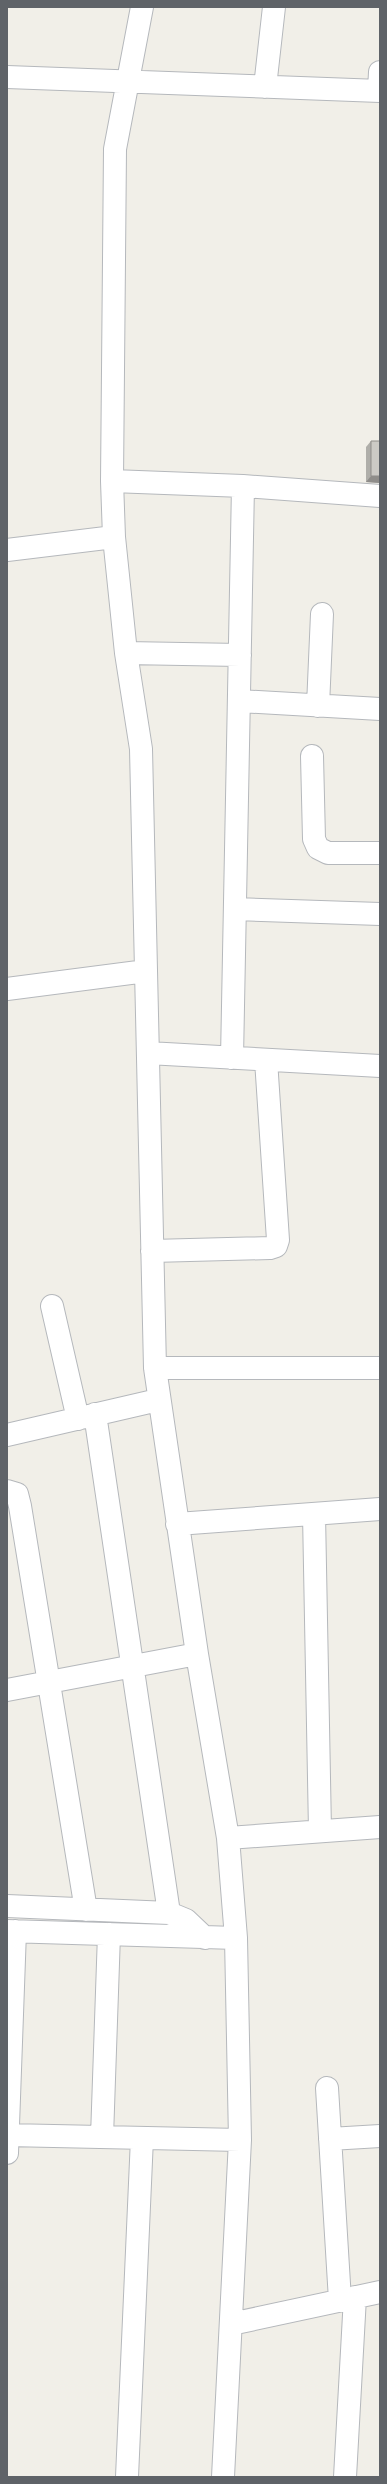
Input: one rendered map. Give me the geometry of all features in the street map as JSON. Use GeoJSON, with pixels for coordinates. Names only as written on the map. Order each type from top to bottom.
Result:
{"type":"FeatureCollection","features":[{"type":"Feature","properties":{"kind":"street"},"geometry":{"type":"LineString","coordinates":[[142,7],[115,149],[112,482],[114,537],[126,653],[141,750],[155,1368],[158,1400],[197,1654],[228,1838],[236,1938],[240,2140],[223,2477]]}},
{"type":"Feature","properties":{"kind":"street"},"geometry":{"type":"LineString","coordinates":[[265,88],[274,7]]}},
{"type":"Feature","properties":{"kind":"street"},"geometry":{"type":"LineString","coordinates":[[7,77],[265,88],[380,85]]}},
{"type":"Feature","properties":{"kind":"street"},"geometry":{"type":"LineString","coordinates":[[112,482],[244,486],[380,496]]}},
{"type":"Feature","properties":{"kind":"street"},"geometry":{"type":"LineString","coordinates":[[232,1058],[244,486]]}},
{"type":"Feature","properties":{"kind":"street"},"geometry":{"type":"LineString","coordinates":[[7,550],[114,537]]}},
{"type":"Feature","properties":{"kind":"street"},"geometry":{"type":"LineString","coordinates":[[318,706],[322,614]]}},
{"type":"Feature","properties":{"kind":"street"},"geometry":{"type":"LineString","coordinates":[[126,653],[240,655]]}},
{"type":"Feature","properties":{"kind":"street"},"geometry":{"type":"LineString","coordinates":[[239,701],[380,710]]}},
{"type":"Feature","properties":{"kind":"street"},"geometry":{"type":"LineString","coordinates":[[312,756],[314,839],[318,848],[328,853],[380,853]]}},
{"type":"Feature","properties":{"kind":"street"},"geometry":{"type":"LineString","coordinates":[[235,909],[380,914]]}},
{"type":"Feature","properties":{"kind":"street"},"geometry":{"type":"LineString","coordinates":[[7,989],[146,971]]}},
{"type":"Feature","properties":{"kind":"street"},"geometry":{"type":"LineString","coordinates":[[148,1053],[380,1066]]}},
{"type":"Feature","properties":{"kind":"street"},"geometry":{"type":"LineString","coordinates":[[152,1251],[270,1248],[276,1246],[278,1240],[266,1060]]}},
{"type":"Feature","properties":{"kind":"street"},"geometry":{"type":"LineString","coordinates":[[380,1062],[380,1072]]}},
{"type":"Feature","properties":{"kind":"street"},"geometry":{"type":"LineString","coordinates":[[52,1306],[87,1416],[133,1667],[169,1913]]}},
{"type":"Feature","properties":{"kind":"street"},"geometry":{"type":"LineString","coordinates":[[155,1368],[380,1368]]}},
{"type":"Feature","properties":{"kind":"street"},"geometry":{"type":"LineString","coordinates":[[7,1435],[158,1400]]}},
{"type":"Feature","properties":{"kind":"street"},"geometry":{"type":"LineString","coordinates":[[7,1491],[17,1494],[20,1506],[50,1682],[86,1910]]}},
{"type":"Feature","properties":{"kind":"street"},"geometry":{"type":"LineString","coordinates":[[177,1524],[380,1510]]}},
{"type":"Feature","properties":{"kind":"street"},"geometry":{"type":"LineString","coordinates":[[314,1514],[320,1831]]}},
{"type":"Feature","properties":{"kind":"street"},"geometry":{"type":"LineString","coordinates":[[7,1690],[197,1654]]}},
{"type":"Feature","properties":{"kind":"street"},"geometry":{"type":"LineString","coordinates":[[228,1838],[380,1827]]}},
{"type":"Feature","properties":{"kind":"street"},"geometry":{"type":"LineString","coordinates":[[7,1906],[169,1913],[186,1920],[205,1938]]}},
{"type":"Feature","properties":{"kind":"street"},"geometry":{"type":"LineString","coordinates":[[7,2153],[11,1931],[236,1938]]}},
{"type":"Feature","properties":{"kind":"street"},"geometry":{"type":"LineString","coordinates":[[102,2137],[109,1934]]}},
{"type":"Feature","properties":{"kind":"street"},"geometry":{"type":"LineString","coordinates":[[327,2088],[330,2139],[347,2299],[345,2477]]}},
{"type":"Feature","properties":{"kind":"street"},"geometry":{"type":"LineString","coordinates":[[7,2135],[240,2140]]}},
{"type":"Feature","properties":{"kind":"street"},"geometry":{"type":"LineString","coordinates":[[330,2139],[380,2136]]}},
{"type":"Feature","properties":{"kind":"street"},"geometry":{"type":"LineString","coordinates":[[127,2477],[142,2138]]}},
{"type":"Feature","properties":{"kind":"street"},"geometry":{"type":"LineString","coordinates":[[231,2324],[380,2292]]}},
{"type":"Feature","properties":{"kind":"building"},"geometry":{"type":"Polygon","coordinates":[[[371,441],[380,441],[380,476],[371,476],[371,441]]]}}]}
